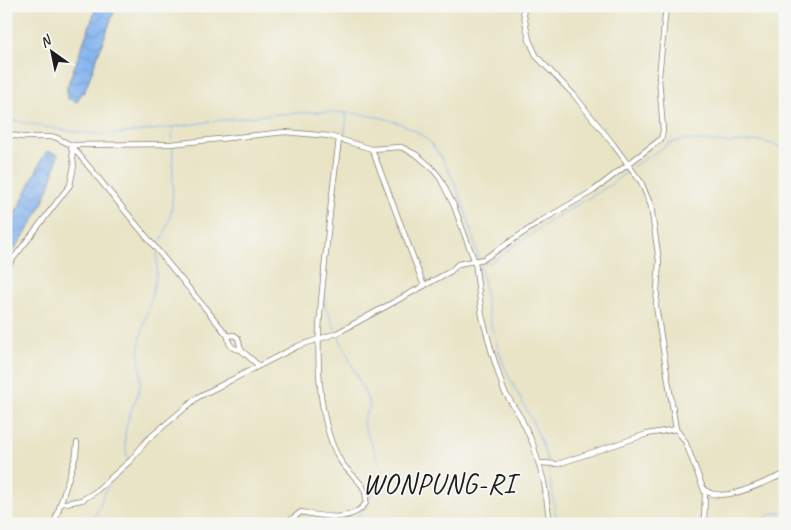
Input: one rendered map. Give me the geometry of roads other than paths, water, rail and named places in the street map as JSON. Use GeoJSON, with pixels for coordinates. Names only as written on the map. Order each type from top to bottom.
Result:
{"type":"FeatureCollection","features":[{"type":"Feature","properties":{"kind":"street"},"geometry":{"type":"LineString","coordinates":[[522,6],[529,40],[537,57],[574,95],[641,182],[651,206],[659,261],[656,306],[676,429],[684,441],[703,488],[704,524]]}},
{"type":"Feature","properties":{"kind":"street"},"geometry":{"type":"LineString","coordinates":[[60,504],[82,500],[95,492],[191,402],[258,365],[317,338],[337,333],[424,286],[458,264],[484,259],[541,221],[593,191],[614,176],[626,164],[657,143],[663,131],[659,77],[666,6]]}},
{"type":"Feature","properties":{"kind":"street"},"geometry":{"type":"LineString","coordinates":[[71,145],[170,144],[285,132],[339,139],[372,149],[401,147],[432,167],[440,178],[454,206],[475,262],[482,316],[500,381],[528,431],[544,482],[550,524]]}},
{"type":"Feature","properties":{"kind":"street"},"geometry":{"type":"LineString","coordinates":[[6,134],[54,137],[71,145],[228,336],[229,344],[233,348],[241,350],[258,365]]}},
{"type":"Feature","properties":{"kind":"street"},"geometry":{"type":"LineString","coordinates":[[285,524],[301,512],[332,517],[350,516],[366,504],[364,488],[342,463],[326,422],[320,387],[317,338],[328,222],[339,139]]}},
{"type":"Feature","properties":{"kind":"street"},"geometry":{"type":"LineString","coordinates":[[6,268],[70,186],[74,166],[71,145]]}},
{"type":"Feature","properties":{"kind":"street"},"geometry":{"type":"LineString","coordinates":[[372,149],[424,286]]}},
{"type":"Feature","properties":{"kind":"street"},"geometry":{"type":"LineString","coordinates":[[228,336],[234,334],[238,338],[241,350]]}},
{"type":"Feature","properties":{"kind":"street"},"geometry":{"type":"LineString","coordinates":[[539,463],[558,464],[647,434],[676,429]]}},
{"type":"Feature","properties":{"kind":"street"},"geometry":{"type":"LineString","coordinates":[[54,524],[76,455],[77,443]]}},
{"type":"Feature","properties":{"kind":"street"},"geometry":{"type":"LineString","coordinates":[[703,488],[712,494],[733,494],[785,474]]}},
{"type":"Feature","properties":{"kind":"water"},"geometry":{"type":"Polygon","coordinates":[[[97,6],[116,6],[84,93],[81,94],[77,102],[67,98],[67,87],[97,6]]]}},
{"type":"Feature","properties":{"kind":"water"},"geometry":{"type":"Polygon","coordinates":[[[47,151],[58,154],[45,197],[32,223],[6,259],[6,226],[19,207],[47,151]]]}},
{"type":"Feature","properties":{"kind":"waterway"},"geometry":{"type":"LineString","coordinates":[[6,119],[71,131],[110,134],[284,114],[332,112],[376,117],[412,129],[437,151],[453,179],[475,243],[489,318],[500,354],[509,377],[536,428],[547,461]]}},
{"type":"Feature","properties":{"kind":"waterway"},"geometry":{"type":"LineString","coordinates":[[344,138],[347,117],[345,112]]}},
{"type":"Feature","properties":{"kind":"waterway"},"geometry":{"type":"LineString","coordinates":[[172,140],[173,128]]}},
{"type":"Feature","properties":{"kind":"waterway"},"geometry":{"type":"LineString","coordinates":[[632,167],[670,143],[684,140],[731,143],[761,141],[785,148]]}},
{"type":"Feature","properties":{"kind":"waterway"},"geometry":{"type":"LineString","coordinates":[[339,155],[343,143]]}},
{"type":"Feature","properties":{"kind":"waterway"},"geometry":{"type":"LineString","coordinates":[[158,245],[165,234],[169,222],[173,197],[173,145]]}},
{"type":"Feature","properties":{"kind":"waterway"},"geometry":{"type":"LineString","coordinates":[[485,262],[490,263],[548,222],[609,186],[629,170]]}},
{"type":"Feature","properties":{"kind":"waterway"},"geometry":{"type":"LineString","coordinates":[[128,461],[125,432],[140,385],[140,340],[156,278],[157,253]]}},
{"type":"Feature","properties":{"kind":"waterway"},"geometry":{"type":"LineString","coordinates":[[324,294],[325,306],[336,330]]}},
{"type":"Feature","properties":{"kind":"waterway"},"geometry":{"type":"LineString","coordinates":[[338,335],[369,402],[370,407],[364,417],[363,424],[383,471],[368,502]]}},
{"type":"Feature","properties":{"kind":"waterway"},"geometry":{"type":"LineString","coordinates":[[92,524],[108,484],[129,465]]}},
{"type":"Feature","properties":{"kind":"waterway"},"geometry":{"type":"LineString","coordinates":[[548,465],[557,524]]}},
{"type":"Feature","properties":{"kind":"waterway"},"geometry":{"type":"LineString","coordinates":[[351,524],[365,507]]}},
{"type":"Feature","properties":{"kind":"waterway"},"geometry":{"type":"LineString","coordinates":[[759,524],[771,514],[785,512]]}},
{"type":"Feature","properties":{"kind":"district","name":"WONPUNG-RI"},"geometry":{"type":"Point","coordinates":[439,483]}}]}
